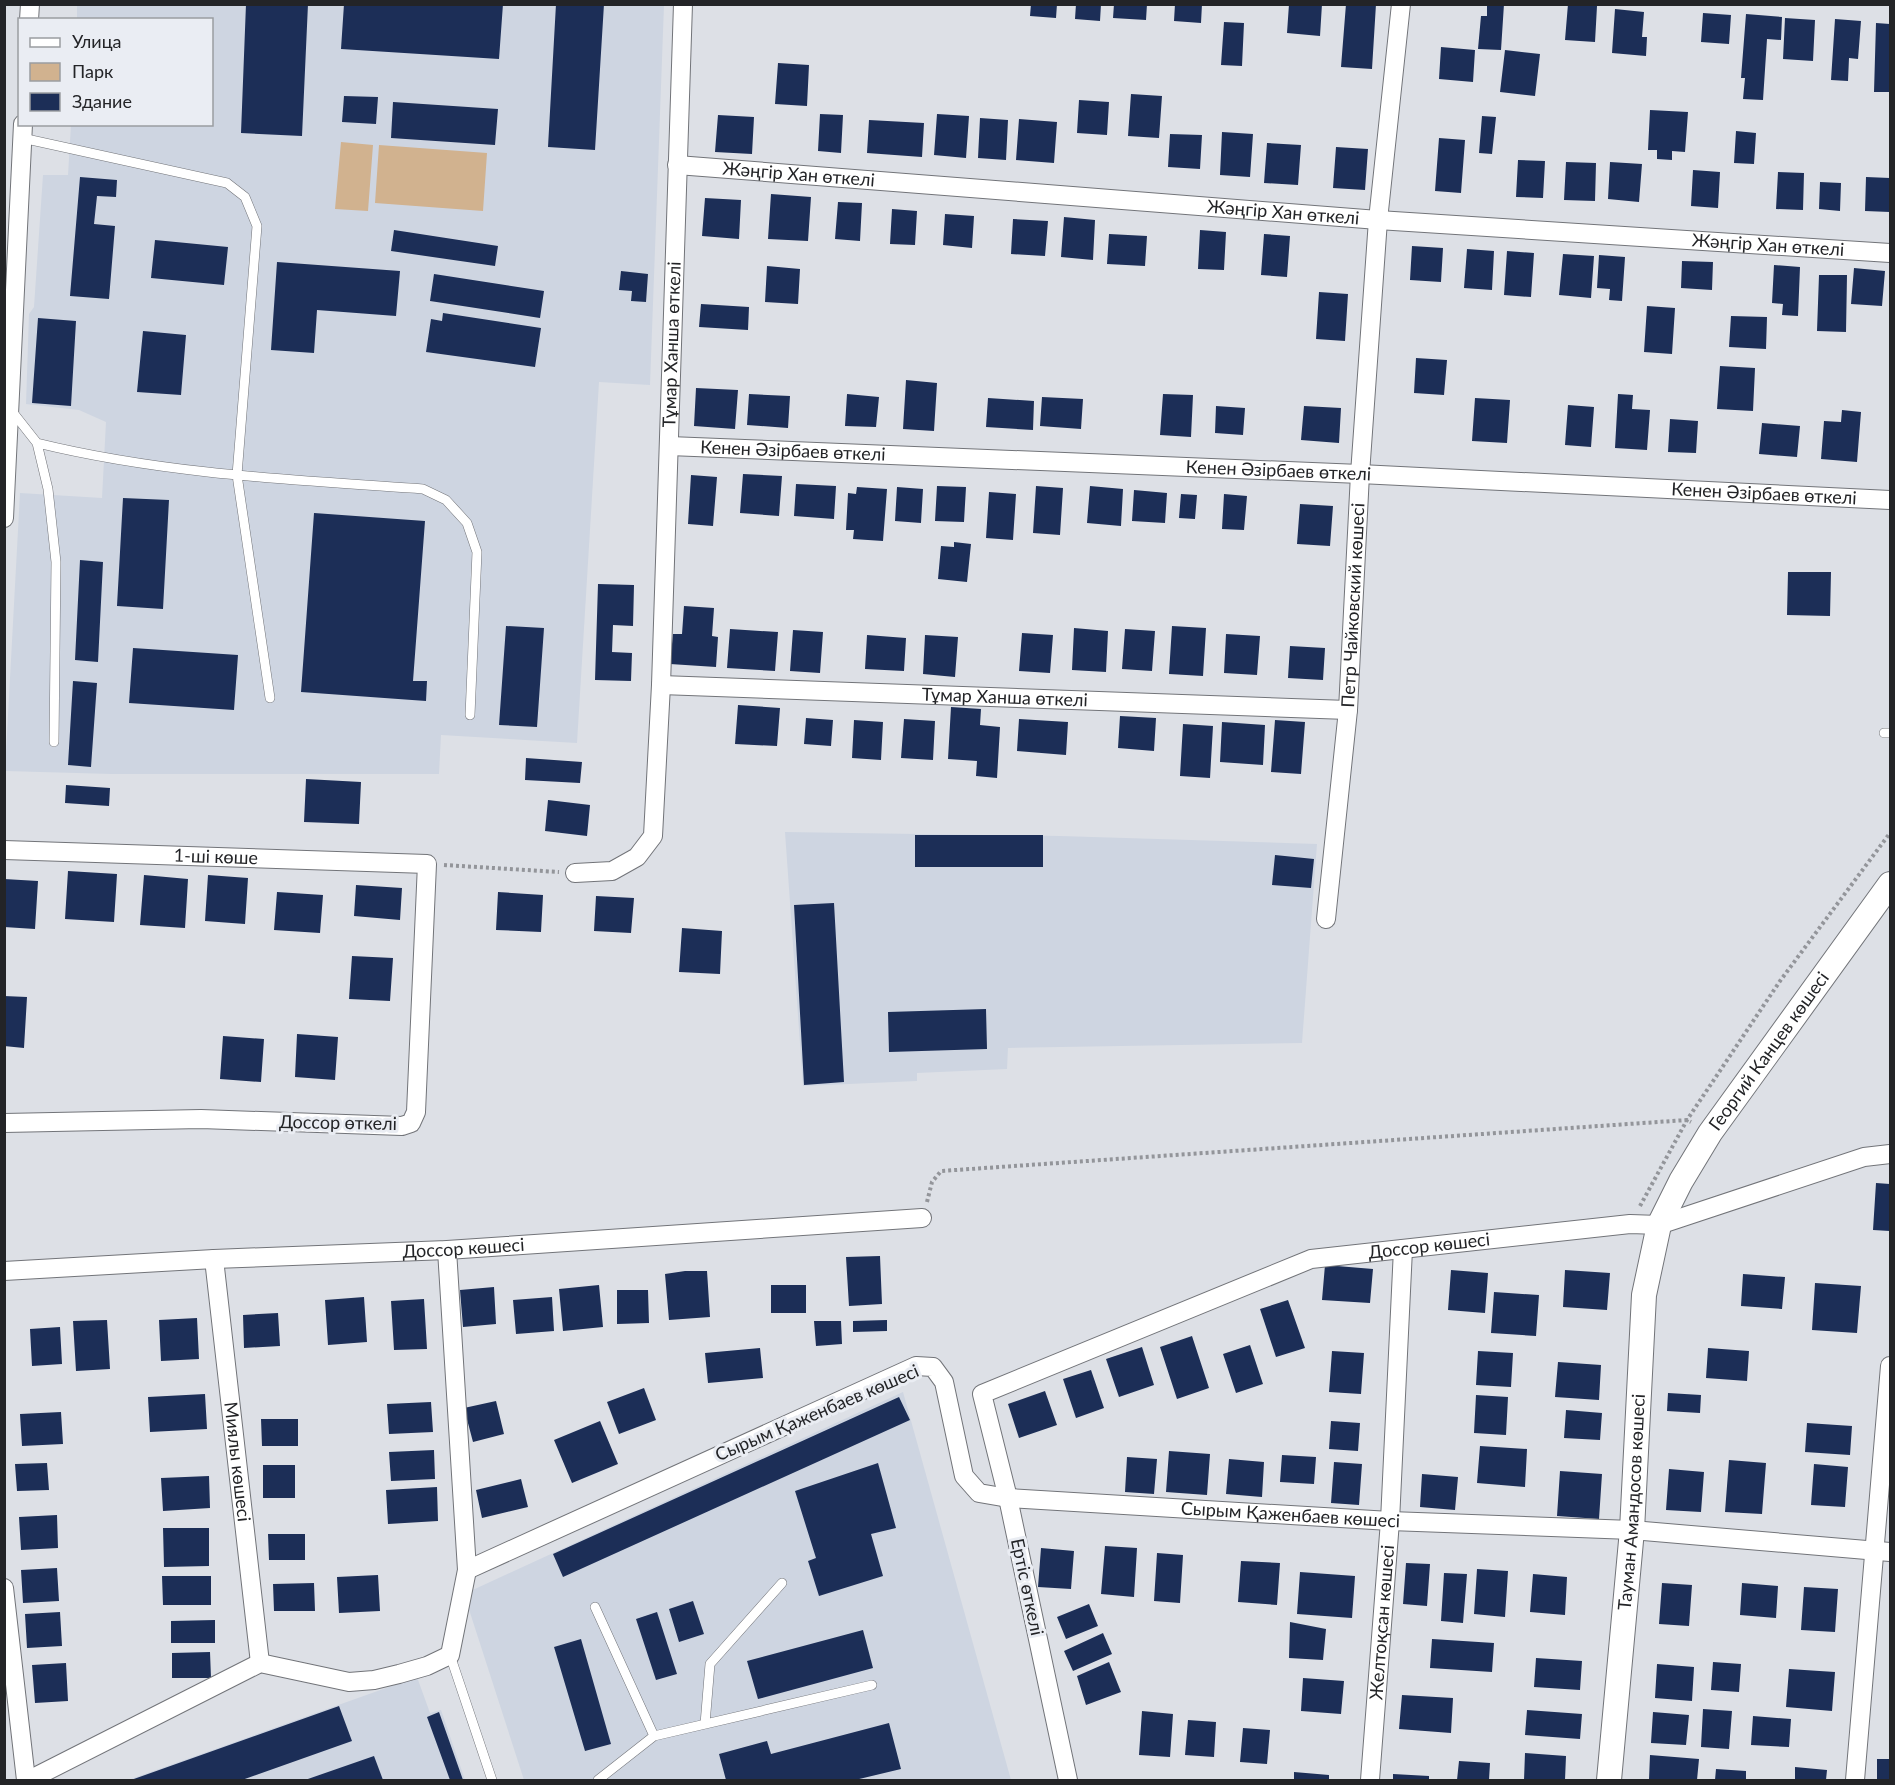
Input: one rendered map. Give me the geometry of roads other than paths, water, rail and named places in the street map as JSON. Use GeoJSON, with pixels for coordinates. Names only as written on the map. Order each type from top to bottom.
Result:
{"type":"FeatureCollection","features":[{"type":"Feature","properties":{"kind":"main road","name":"Георгий Канцев көшесі"},"geometry":{"type":"LineString","coordinates":[[1659,1225],[1681,1181],[1710,1133],[1890,884]]}},
{"type":"Feature","properties":{"kind":"main road","name":"Тауман Амандосов көшесі"},"geometry":{"type":"LineString","coordinates":[[1609,1780],[1632,1530],[1644,1295],[1659,1225]]}},
{"type":"Feature","properties":{"kind":"street","name":"Тұмар Ханша өткелі"},"geometry":{"type":"LineString","coordinates":[[575,873],[612,871],[637,857],[653,836],[661,685],[683,4]]}},
{"type":"Feature","properties":{"kind":"street","name":"Петр Чайковский көшесі"},"geometry":{"type":"LineString","coordinates":[[1326,919],[1348,710],[1360,474],[1378,220],[1401,4]]}},
{"type":"Feature","properties":{"kind":"street"},"geometry":{"type":"LineString","coordinates":[[4,518],[16,134]]}},
{"type":"Feature","properties":{"kind":"street","name":"Жәңгір Хан өткелі"},"geometry":{"type":"LineString","coordinates":[[676,165],[1378,220],[1890,253]]}},
{"type":"Feature","properties":{"kind":"street","name":"Кенен Әзірбаев өткелі"},"geometry":{"type":"LineString","coordinates":[[669,446],[1360,474],[1890,500]]}},
{"type":"Feature","properties":{"kind":"street","name":"Тұмар Ханша өткелі"},"geometry":{"type":"LineString","coordinates":[[661,685],[1348,710]]}},
{"type":"Feature","properties":{"kind":"street","name":"1-ші көше"},"geometry":{"type":"LineString","coordinates":[[4,850],[427,864]]}},
{"type":"Feature","properties":{"kind":"street","name":"Доссор өткелі"},"geometry":{"type":"LineString","coordinates":[[4,1123],[201,1119],[402,1126],[411,1123],[416,1112],[427,864]]}},
{"type":"Feature","properties":{"kind":"street","name":"Доссор көшесі"},"geometry":{"type":"LineString","coordinates":[[982,1394],[1311,1259],[1630,1224],[1659,1225],[1864,1157],[1890,1154]]}},
{"type":"Feature","properties":{"kind":"street","name":"Доссор көшесі"},"geometry":{"type":"LineString","coordinates":[[4,1271],[214,1259],[447,1251],[922,1218]]}},
{"type":"Feature","properties":{"kind":"street","name":"Желтоқсан көшесі"},"geometry":{"type":"LineString","coordinates":[[1370,1780],[1390,1521],[1402,1249]]}},
{"type":"Feature","properties":{"kind":"street"},"geometry":{"type":"LineString","coordinates":[[4,1588],[28,1780],[260,1663],[349,1682],[374,1680],[399,1674],[427,1666],[450,1655],[467,1570],[447,1251]]}},
{"type":"Feature","properties":{"kind":"street","name":"Миялы көшесі"},"geometry":{"type":"LineString","coordinates":[[214,1259],[260,1663]]}},
{"type":"Feature","properties":{"kind":"street","name":"Сырым Қаженбаев көшесі"},"geometry":{"type":"LineString","coordinates":[[467,1570],[916,1366],[933,1366],[944,1382],[963,1476],[979,1492],[1008,1497],[1390,1521],[1632,1530],[1882,1552]]}},
{"type":"Feature","properties":{"kind":"street"},"geometry":{"type":"LineString","coordinates":[[1855,1780],[1882,1552],[1890,1366]]}},
{"type":"Feature","properties":{"kind":"street","name":"Ертіс өткелі"},"geometry":{"type":"LineString","coordinates":[[982,1394],[1008,1497],[1068,1780]]}},
{"type":"Feature","properties":{"kind":"lane"},"geometry":{"type":"LineString","coordinates":[[16,134],[227,183],[245,197],[257,226],[237,475],[270,698]]}},
{"type":"Feature","properties":{"kind":"lane"},"geometry":{"type":"LineString","coordinates":[[7,408],[37,443],[48,489],[56,562],[54,742]]}},
{"type":"Feature","properties":{"kind":"lane"},"geometry":{"type":"LineString","coordinates":[[37,443],[84,454],[237,475],[423,489],[446,500],[466,523],[477,552],[470,715]]}},
{"type":"Feature","properties":{"kind":"lane"},"geometry":{"type":"LineString","coordinates":[[705,1724],[710,1664],[782,1583]]}},
{"type":"Feature","properties":{"kind":"lane"},"geometry":{"type":"LineString","coordinates":[[595,1607],[654,1736]]}},
{"type":"Feature","properties":{"kind":"lane"},"geometry":{"type":"LineString","coordinates":[[450,1655],[492,1780]]}},
{"type":"Feature","properties":{"kind":"lane"},"geometry":{"type":"LineString","coordinates":[[598,1780],[654,1736],[872,1685]]}}]}
